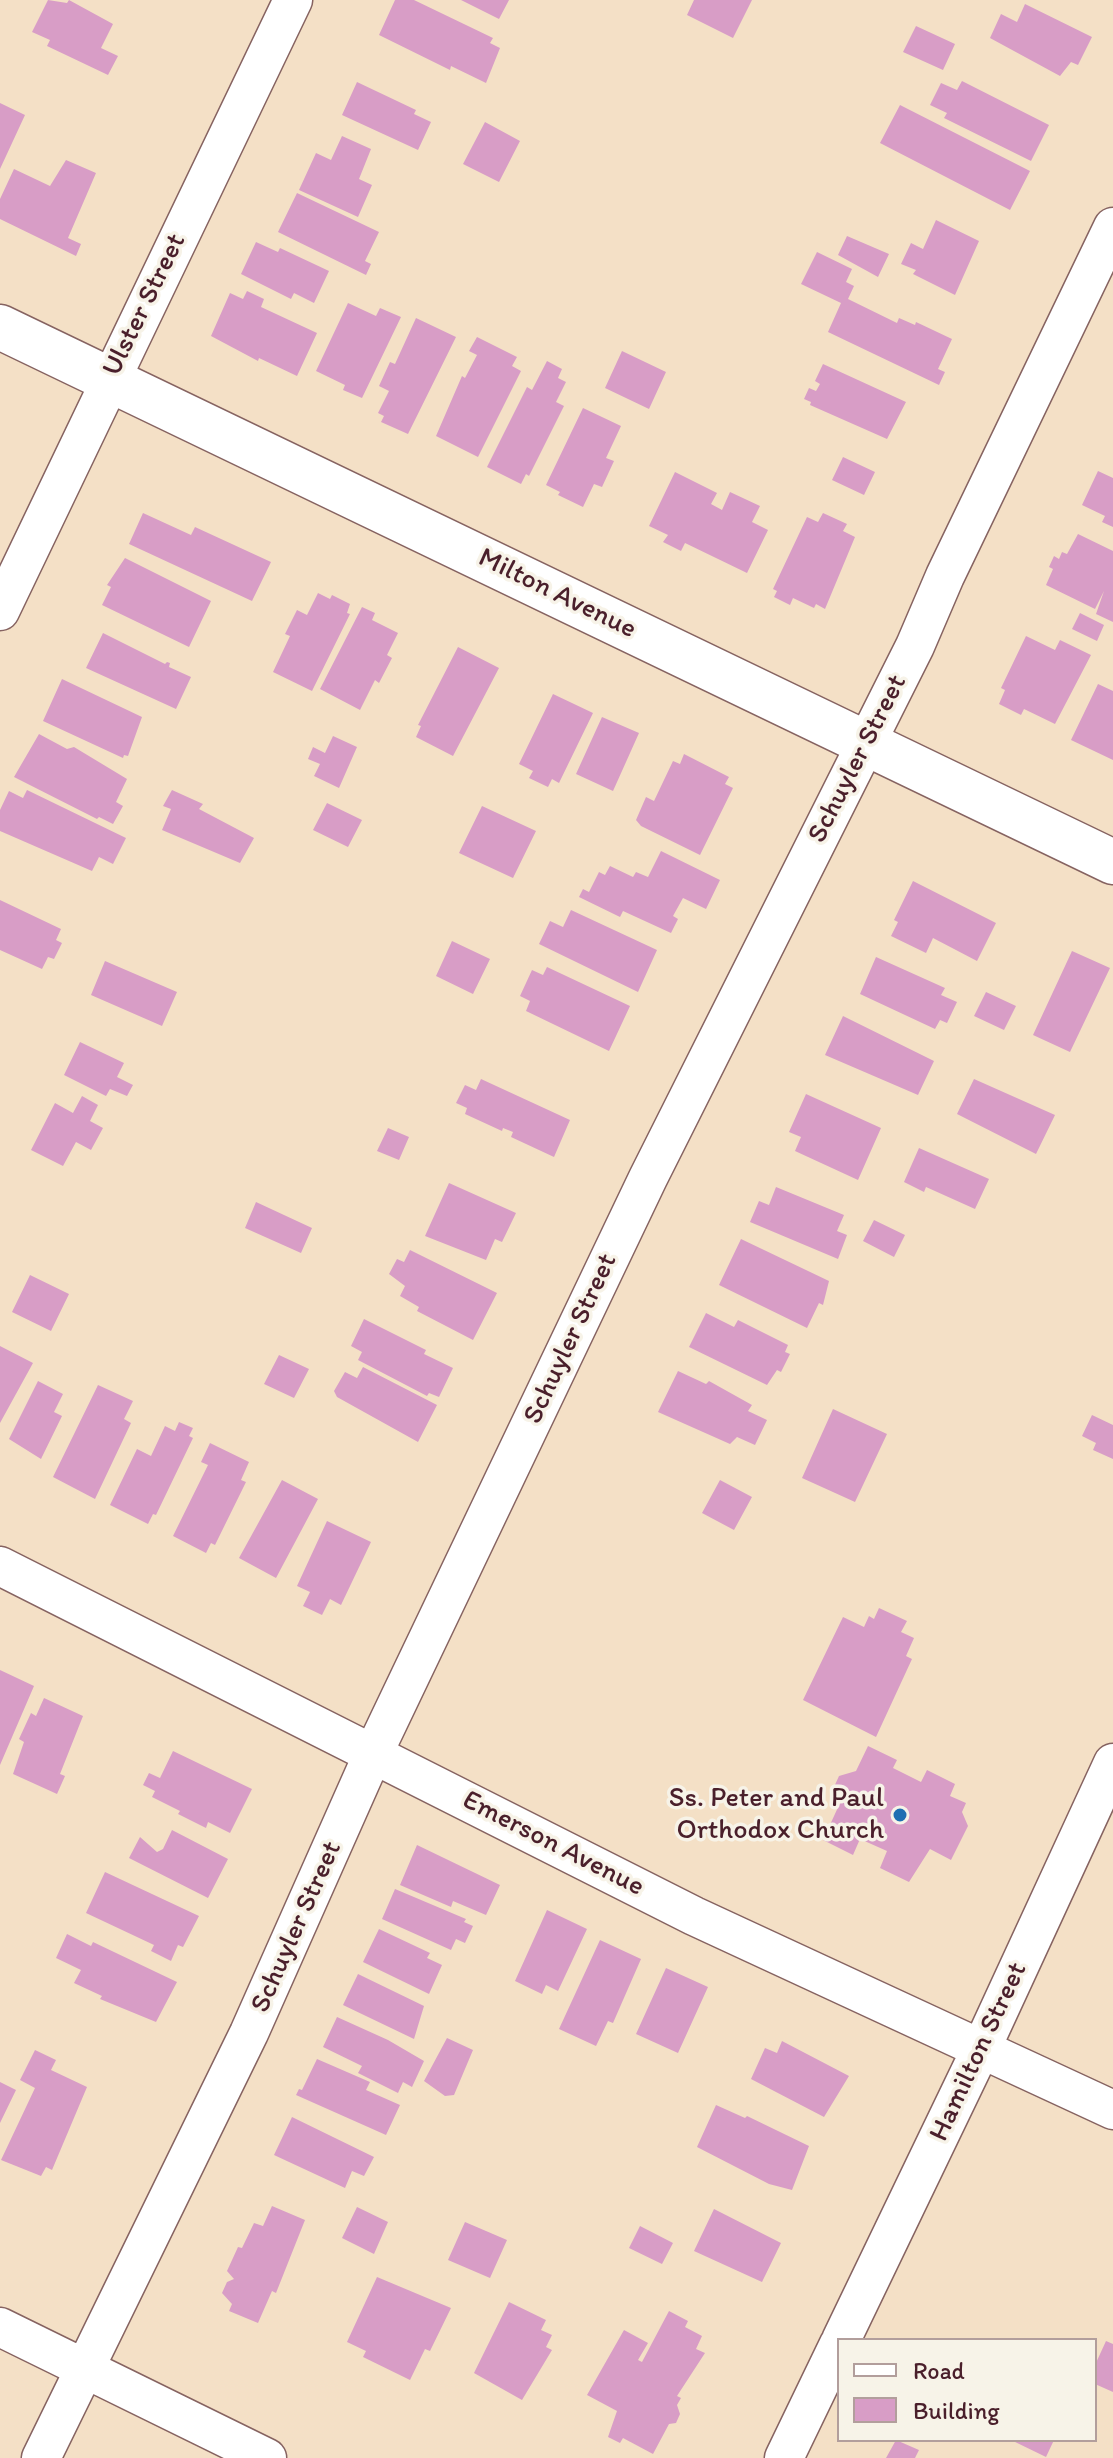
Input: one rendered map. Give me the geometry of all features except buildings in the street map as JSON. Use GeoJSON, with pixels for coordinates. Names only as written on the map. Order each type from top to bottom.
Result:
{"type":"FeatureCollection","features":[{"type":"Feature","properties":{"kind":"street","name":"Ulster Street"},"geometry":{"type":"LineString","coordinates":[[0,611],[293,0]]}},
{"type":"Feature","properties":{"kind":"street","name":"Schuyler Street"},"geometry":{"type":"LineString","coordinates":[[41,2458],[249,2033],[373,1754],[648,1178],[915,646],[945,576],[1113,227]]}},
{"type":"Feature","properties":{"kind":"street","name":"Milton Avenue"},"geometry":{"type":"LineString","coordinates":[[0,327],[1113,862]]}},
{"type":"Feature","properties":{"kind":"street","name":"Emerson Avenue"},"geometry":{"type":"LineString","coordinates":[[0,1566],[694,1916],[1113,2110]]}},
{"type":"Feature","properties":{"kind":"street","name":"Hamilton Street"},"geometry":{"type":"LineString","coordinates":[[842,2338],[982,2047],[1113,1763]]}},
{"type":"Feature","properties":{"kind":"street"},"geometry":{"type":"LineString","coordinates":[[0,2327],[267,2458]]}},
{"type":"Feature","properties":{"kind":"street","name":"Hamilton Street"},"geometry":{"type":"LineString","coordinates":[[784,2458],[837,2348]]}},
{"type":"Feature","properties":{"kind":"place","name":"Ss. Peter and Paul Orthodox Church"},"geometry":{"type":"Point","coordinates":[900,1815]}}]}
